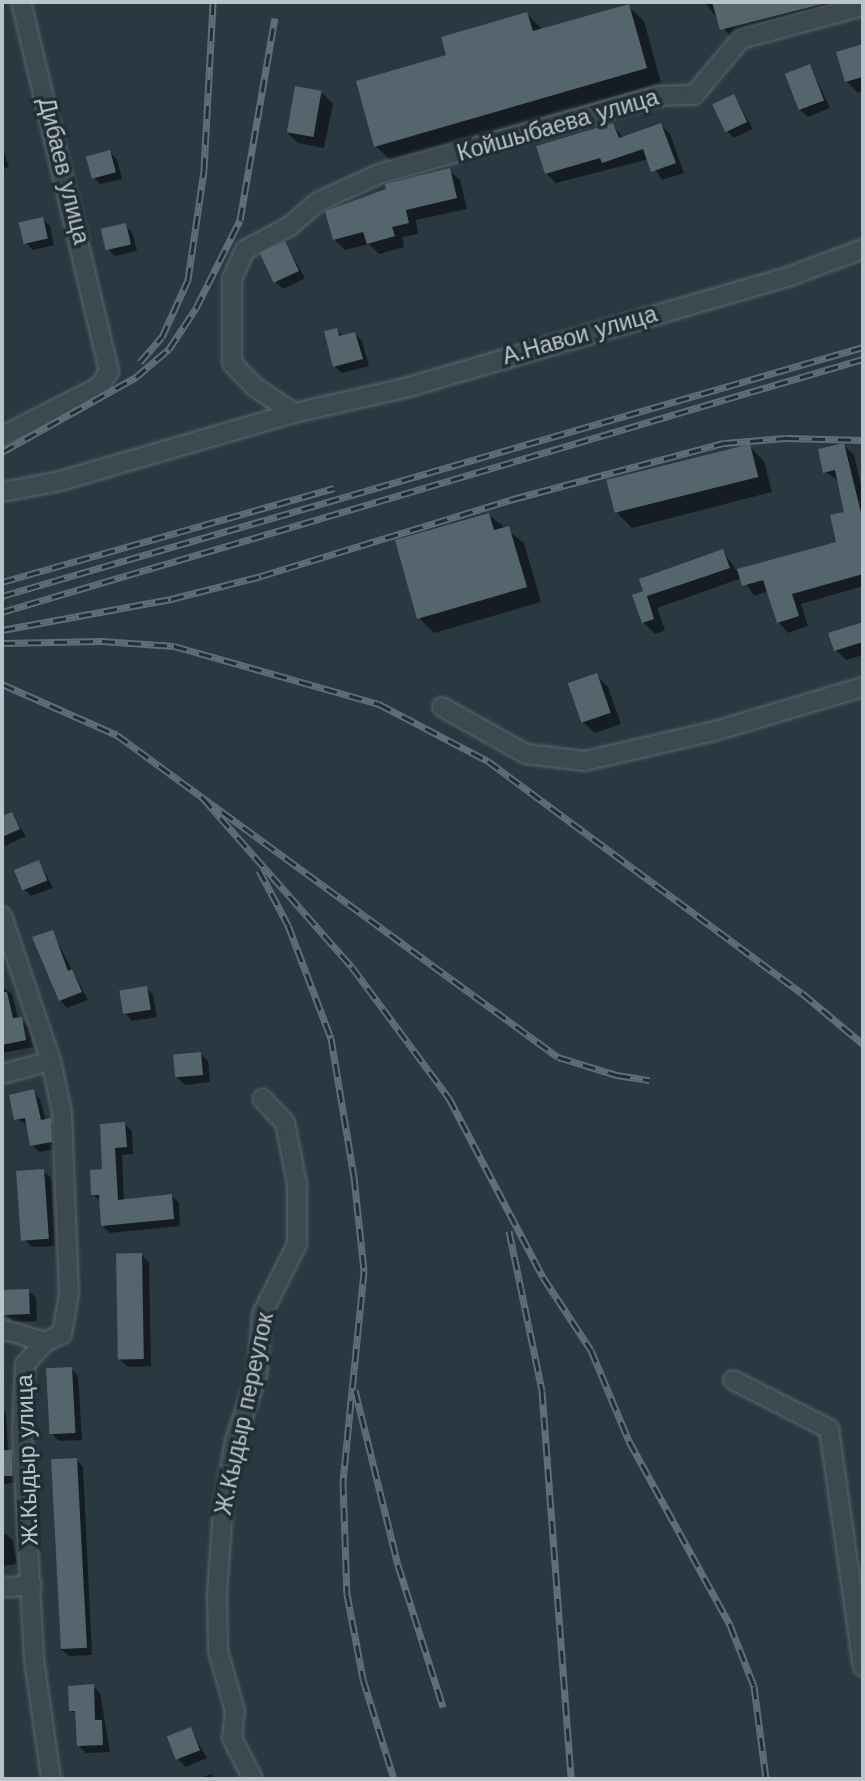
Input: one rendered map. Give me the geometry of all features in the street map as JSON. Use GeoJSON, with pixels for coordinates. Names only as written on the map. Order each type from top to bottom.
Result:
{"type":"FeatureCollection","features":[{"type":"Feature","properties":{"kind":"street","name":"Дибаев улица"},"geometry":{"type":"LineString","coordinates":[[2,436],[99,387],[109,371],[105,341],[21,2]]}},
{"type":"Feature","properties":{"kind":"street","name":"Койшыбаева улица"},"geometry":{"type":"LineString","coordinates":[[294,413],[255,387],[232,363],[232,279],[245,250],[290,226],[318,202],[379,174],[659,96],[694,95],[741,39],[863,6]]}},
{"type":"Feature","properties":{"kind":"street","name":"А.Навои улица"},"geometry":{"type":"LineString","coordinates":[[2,492],[60,481],[189,447],[294,413],[405,388],[793,275],[863,249]]}},
{"type":"Feature","properties":{"kind":"street"},"geometry":{"type":"LineString","coordinates":[[442,707],[526,754],[585,761],[715,731],[863,687]]}},
{"type":"Feature","properties":{"kind":"street","name":"Ж.Кыдыр улица"},"geometry":{"type":"LineString","coordinates":[[2,916],[51,1061],[62,1112],[69,1293],[62,1334],[45,1342],[25,1364],[22,1430],[34,1659],[51,1779]]}},
{"type":"Feature","properties":{"kind":"street"},"geometry":{"type":"LineString","coordinates":[[2,1074],[51,1061]]}},
{"type":"Feature","properties":{"kind":"street","name":"Ж.Кыдыр переулок"},"geometry":{"type":"LineString","coordinates":[[253,1779],[232,1738],[234,1711],[218,1651],[217,1593],[223,1510],[235,1440],[257,1376],[262,1314],[297,1244],[297,1184],[285,1123],[263,1099]]}},
{"type":"Feature","properties":{"kind":"street"},"geometry":{"type":"LineString","coordinates":[[2,1329],[45,1342]]}},
{"type":"Feature","properties":{"kind":"street"},"geometry":{"type":"LineString","coordinates":[[733,1380],[828,1429],[863,1667]]}},
{"type":"Feature","properties":{"kind":"street"},"geometry":{"type":"LineString","coordinates":[[2,1588],[32,1585]]}},
{"type":"Feature","properties":{"kind":"building"},"geometry":{"type":"Polygon","coordinates":[[[712,2],[821,2],[822,4],[720,30],[712,2]]]}},
{"type":"Feature","properties":{"kind":"building"},"geometry":{"type":"Polygon","coordinates":[[[629,4],[647,68],[374,147],[356,81],[446,55],[441,37],[527,12],[533,31],[629,4]]]}},
{"type":"Feature","properties":{"kind":"building"},"geometry":{"type":"Polygon","coordinates":[[[863,44],[863,77],[845,82],[836,52],[863,44]]]}},
{"type":"Feature","properties":{"kind":"building"},"geometry":{"type":"Polygon","coordinates":[[[810,64],[824,100],[799,110],[785,74],[810,64]]]}},
{"type":"Feature","properties":{"kind":"building"},"geometry":{"type":"Polygon","coordinates":[[[295,86],[322,91],[313,137],[287,132],[295,86]]]}},
{"type":"Feature","properties":{"kind":"building"},"geometry":{"type":"Polygon","coordinates":[[[734,94],[747,122],[725,132],[712,104],[734,94]]]}},
{"type":"Feature","properties":{"kind":"building"},"geometry":{"type":"Polygon","coordinates":[[[613,123],[619,138],[661,123],[676,163],[651,172],[643,149],[602,163],[600,158],[545,174],[536,146],[613,123]]]}},
{"type":"Feature","properties":{"kind":"building"},"geometry":{"type":"Polygon","coordinates":[[[110,150],[116,172],[92,179],[86,156],[110,150]]]}},
{"type":"Feature","properties":{"kind":"building"},"geometry":{"type":"Polygon","coordinates":[[[450,168],[457,198],[406,210],[409,223],[392,227],[395,236],[367,244],[363,232],[333,240],[325,211],[386,189],[385,184],[450,168]]]}},
{"type":"Feature","properties":{"kind":"building"},"geometry":{"type":"Polygon","coordinates":[[[43,217],[48,238],[24,244],[19,223],[43,217]]]}},
{"type":"Feature","properties":{"kind":"building"},"geometry":{"type":"Polygon","coordinates":[[[126,223],[131,244],[106,250],[101,229],[126,223]]]}},
{"type":"Feature","properties":{"kind":"building"},"geometry":{"type":"Polygon","coordinates":[[[285,241],[299,271],[274,283],[260,253],[285,241]]]}},
{"type":"Feature","properties":{"kind":"building"},"geometry":{"type":"Polygon","coordinates":[[[337,328],[339,336],[355,332],[363,359],[333,367],[324,331],[337,328]]]}},
{"type":"Feature","properties":{"kind":"building"},"geometry":{"type":"Polygon","coordinates":[[[844,443],[863,521],[863,574],[792,594],[799,616],[777,623],[763,580],[742,586],[737,569],[836,542],[830,515],[844,512],[835,470],[823,473],[818,449],[844,443]]]}},
{"type":"Feature","properties":{"kind":"building"},"geometry":{"type":"Polygon","coordinates":[[[750,444],[758,477],[615,513],[606,480],[750,444]]]}},
{"type":"Feature","properties":{"kind":"building"},"geometry":{"type":"Polygon","coordinates":[[[489,513],[494,530],[509,526],[527,587],[417,619],[395,540],[489,513]]]}},
{"type":"Feature","properties":{"kind":"building"},"geometry":{"type":"Polygon","coordinates":[[[723,549],[730,568],[647,596],[654,619],[642,623],[632,595],[643,591],[639,579],[723,549]]]}},
{"type":"Feature","properties":{"kind":"building"},"geometry":{"type":"Polygon","coordinates":[[[863,622],[863,642],[834,651],[828,633],[863,622]]]}},
{"type":"Feature","properties":{"kind":"building"},"geometry":{"type":"Polygon","coordinates":[[[597,673],[611,713],[581,723],[568,683],[597,673]]]}},
{"type":"Feature","properties":{"kind":"building"},"geometry":{"type":"Polygon","coordinates":[[[12,812],[20,829],[2,837],[2,816],[12,812]]]}},
{"type":"Feature","properties":{"kind":"building"},"geometry":{"type":"Polygon","coordinates":[[[39,860],[47,880],[22,891],[14,870],[39,860]]]}},
{"type":"Feature","properties":{"kind":"building"},"geometry":{"type":"Polygon","coordinates":[[[53,930],[68,971],[72,969],[82,992],[59,1001],[32,937],[53,930]]]}},
{"type":"Feature","properties":{"kind":"building"},"geometry":{"type":"Polygon","coordinates":[[[147,986],[151,1010],[123,1014],[119,990],[147,986]]]}},
{"type":"Feature","properties":{"kind":"building"},"geometry":{"type":"Polygon","coordinates":[[[2,992],[7,992],[13,1018],[22,1017],[26,1040],[2,1045],[2,992]]]}},
{"type":"Feature","properties":{"kind":"building"},"geometry":{"type":"Polygon","coordinates":[[[201,1052],[203,1075],[175,1077],[173,1054],[201,1052]]]}},
{"type":"Feature","properties":{"kind":"building"},"geometry":{"type":"Polygon","coordinates":[[[34,1089],[41,1120],[51,1118],[52,1142],[30,1146],[25,1118],[14,1120],[9,1095],[34,1089]]]}},
{"type":"Feature","properties":{"kind":"building"},"geometry":{"type":"Polygon","coordinates":[[[125,1122],[127,1147],[115,1148],[118,1200],[172,1194],[174,1219],[101,1226],[99,1195],[91,1195],[90,1170],[102,1169],[100,1124],[125,1122]]]}},
{"type":"Feature","properties":{"kind":"building"},"geometry":{"type":"Polygon","coordinates":[[[44,1169],[49,1239],[21,1241],[16,1171],[44,1169]]]}},
{"type":"Feature","properties":{"kind":"building"},"geometry":{"type":"Polygon","coordinates":[[[116,1253],[142,1253],[144,1359],[118,1359],[116,1253]]]}},
{"type":"Feature","properties":{"kind":"building"},"geometry":{"type":"Polygon","coordinates":[[[29,1289],[30,1314],[4,1315],[3,1290],[29,1289]]]}},
{"type":"Feature","properties":{"kind":"building"},"geometry":{"type":"Polygon","coordinates":[[[72,1367],[75,1433],[49,1434],[46,1368],[72,1367]]]}},
{"type":"Feature","properties":{"kind":"building"},"geometry":{"type":"Polygon","coordinates":[[[2,1450],[12,1450],[13,1476],[3,1476],[2,1450]]]}},
{"type":"Feature","properties":{"kind":"building"},"geometry":{"type":"Polygon","coordinates":[[[77,1458],[87,1648],[61,1649],[51,1459],[77,1458]]]}},
{"type":"Feature","properties":{"kind":"building"},"geometry":{"type":"Polygon","coordinates":[[[94,1684],[95,1720],[102,1720],[103,1745],[77,1746],[75,1711],[69,1711],[68,1686],[94,1684]]]}},
{"type":"Feature","properties":{"kind":"building"},"geometry":{"type":"Polygon","coordinates":[[[191,1727],[200,1750],[176,1760],[167,1736],[191,1727]]]}},
{"type":"Feature","properties":{"kind":"railway"},"geometry":{"type":"LineString","coordinates":[[140,362],[162,337],[188,280],[204,170],[213,2]]}},
{"type":"Feature","properties":{"kind":"railway"},"geometry":{"type":"LineString","coordinates":[[2,452],[136,377],[169,349],[196,308],[240,220],[275,18]]}},
{"type":"Feature","properties":{"kind":"railway"},"geometry":{"type":"LineString","coordinates":[[2,596],[863,347]]}},
{"type":"Feature","properties":{"kind":"railway"},"geometry":{"type":"LineString","coordinates":[[2,612],[863,359]]}},
{"type":"Feature","properties":{"kind":"railway"},"geometry":{"type":"LineString","coordinates":[[2,630],[171,599],[261,576],[513,499],[724,443],[786,438],[863,440]]}},
{"type":"Feature","properties":{"kind":"railway"},"geometry":{"type":"LineString","coordinates":[[2,582],[334,488]]}},
{"type":"Feature","properties":{"kind":"railway"},"geometry":{"type":"LineString","coordinates":[[2,643],[102,641],[174,646],[379,704],[488,761],[802,993],[863,1044]]}},
{"type":"Feature","properties":{"kind":"railway"},"geometry":{"type":"LineString","coordinates":[[2,684],[117,735],[558,1057],[617,1075],[650,1080]]}},
{"type":"Feature","properties":{"kind":"railway"},"geometry":{"type":"LineString","coordinates":[[203,798],[352,967],[449,1098],[543,1277],[591,1350],[629,1441],[730,1625],[754,1686],[766,1779]]}},
{"type":"Feature","properties":{"kind":"railway"},"geometry":{"type":"LineString","coordinates":[[259,870],[288,925],[331,1038],[354,1177],[364,1271],[343,1482],[347,1594],[363,1679],[394,1779]]}},
{"type":"Feature","properties":{"kind":"railway"},"geometry":{"type":"LineString","coordinates":[[509,1231],[542,1391],[571,1779]]}},
{"type":"Feature","properties":{"kind":"railway"},"geometry":{"type":"LineString","coordinates":[[355,1390],[398,1565],[443,1707]]}}]}
